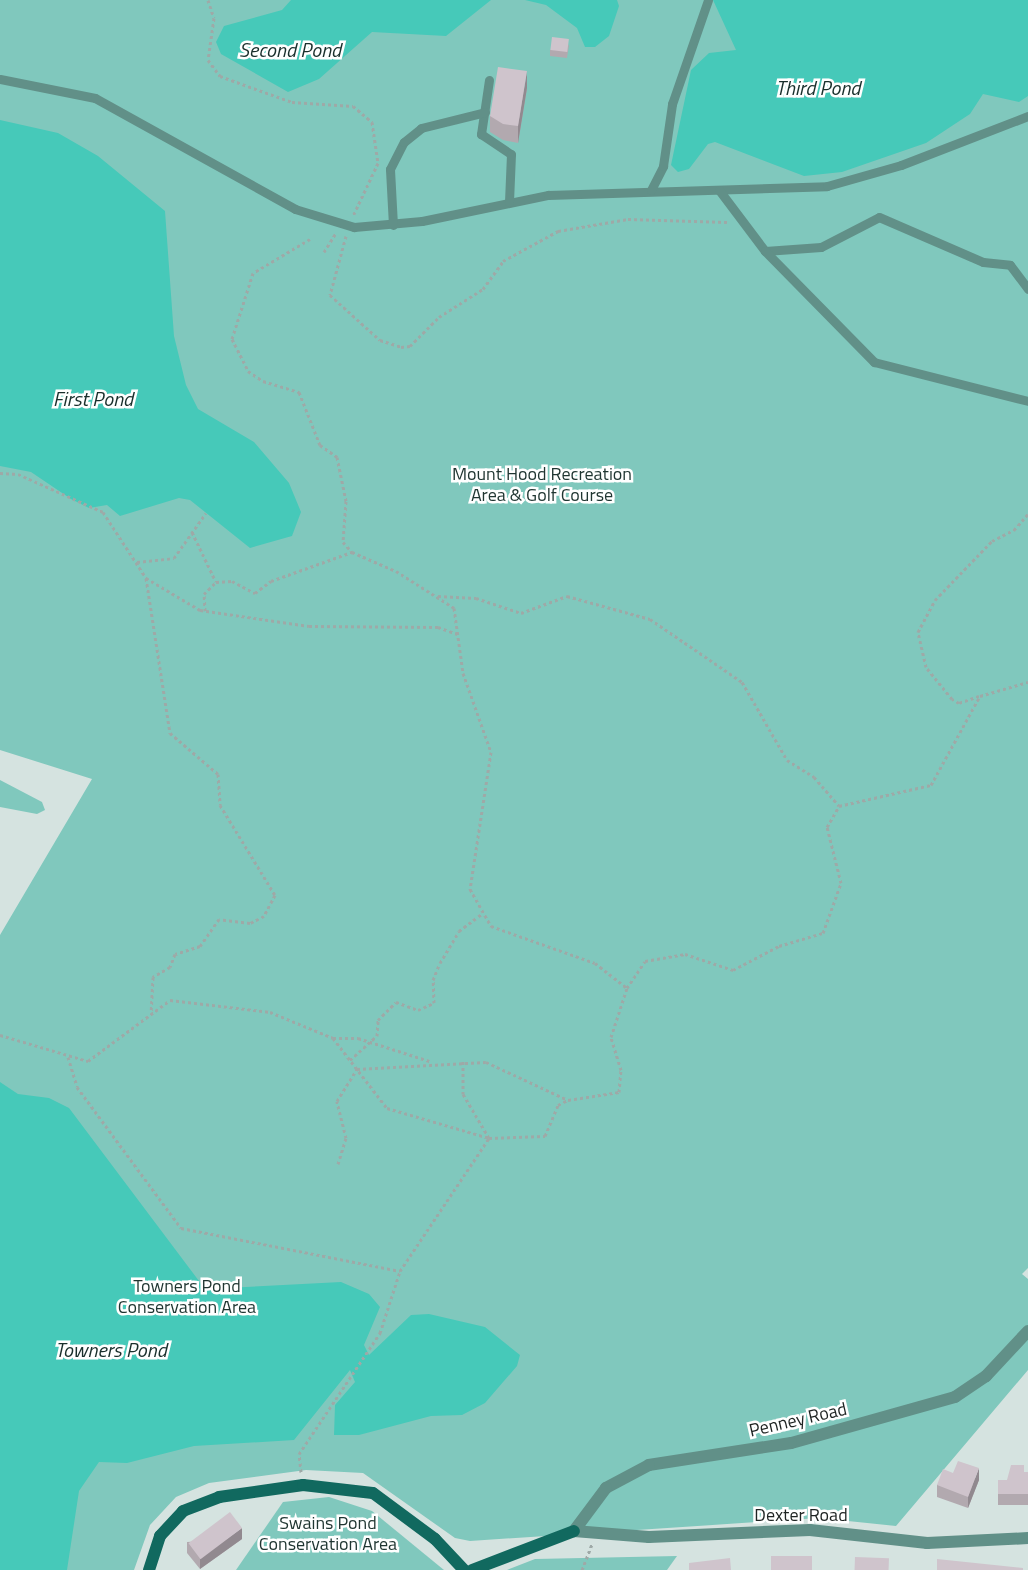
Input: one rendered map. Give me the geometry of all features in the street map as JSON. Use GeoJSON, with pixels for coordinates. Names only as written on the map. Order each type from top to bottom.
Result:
{"type":"FeatureCollection","features":[{"type":"Feature","properties":{"kind":"street","name":"Penney Road"},"geometry":{"type":"LineString","coordinates":[[574,1531],[606,1488],[649,1465],[791,1443],[955,1397],[986,1376],[1028,1331]]}},
{"type":"Feature","properties":{"kind":"street"},"geometry":{"type":"LineString","coordinates":[[149,1570],[160,1536],[188,1508],[303,1485],[373,1493],[435,1539],[464,1570]]}},
{"type":"Feature","properties":{"kind":"street","name":"Dexter Road"},"geometry":{"type":"LineString","coordinates":[[574,1531],[649,1537],[810,1530],[936,1544],[1028,1538]]}},
{"type":"Feature","properties":{"kind":"street"},"geometry":{"type":"LineString","coordinates":[[472,1570],[574,1531]]}},
{"type":"Feature","properties":{"kind":"lane"},"geometry":{"type":"LineString","coordinates":[[651,190],[663,166],[672,104],[708,0]]}},
{"type":"Feature","properties":{"kind":"lane"},"geometry":{"type":"LineString","coordinates":[[0,80],[95,98],[295,209],[350,226],[393,225],[509,202],[651,190],[827,186],[901,165],[1028,116]]}},
{"type":"Feature","properties":{"kind":"lane"},"geometry":{"type":"LineString","coordinates":[[489,80],[482,136],[507,149],[513,160],[509,202]]}},
{"type":"Feature","properties":{"kind":"lane"},"geometry":{"type":"LineString","coordinates":[[393,225],[390,169],[404,142],[421,128],[484,112]]}},
{"type":"Feature","properties":{"kind":"lane"},"geometry":{"type":"LineString","coordinates":[[719,190],[745,228],[765,251],[874,362],[1028,401]]}},
{"type":"Feature","properties":{"kind":"lane"},"geometry":{"type":"LineString","coordinates":[[765,251],[821,247],[879,217],[983,262],[1010,266],[1028,289]]}},
{"type":"Feature","properties":{"kind":"path"},"geometry":{"type":"LineString","coordinates":[[208,0],[214,18],[208,60],[217,74],[292,102],[353,106],[372,122],[378,162],[350,226],[330,295],[380,340],[401,347],[410,346],[440,317],[483,289],[503,261],[558,231],[628,219],[718,220],[745,228]]}},
{"type":"Feature","properties":{"kind":"path"},"geometry":{"type":"LineString","coordinates":[[324,252],[336,231]]}},
{"type":"Feature","properties":{"kind":"path"},"geometry":{"type":"LineString","coordinates":[[310,239],[253,273],[231,339],[248,371],[263,381],[299,392],[320,445],[337,457],[346,501],[344,542],[352,552],[437,596],[454,608],[460,635],[463,673],[491,752],[470,890],[483,913],[491,926],[596,963],[627,988]]}},
{"type":"Feature","properties":{"kind":"path"},"geometry":{"type":"LineString","coordinates":[[0,473],[18,474],[103,512],[136,562],[146,578],[170,732],[218,774],[220,805],[275,895],[264,916],[250,923],[219,919],[200,946],[175,954],[170,967],[153,977],[151,1012]]}},
{"type":"Feature","properties":{"kind":"path"},"geometry":{"type":"LineString","coordinates":[[136,562],[174,558],[206,513]]}},
{"type":"Feature","properties":{"kind":"path"},"geometry":{"type":"LineString","coordinates":[[1028,514],[1014,530],[992,541],[935,600],[918,632],[926,667],[952,699],[959,703],[1028,682]]}},
{"type":"Feature","properties":{"kind":"path"},"geometry":{"type":"LineString","coordinates":[[192,532],[216,582]]}},
{"type":"Feature","properties":{"kind":"path"},"geometry":{"type":"LineString","coordinates":[[205,610],[204,594],[216,582],[232,581],[255,593],[271,581],[352,552]]}},
{"type":"Feature","properties":{"kind":"path"},"geometry":{"type":"LineString","coordinates":[[146,578],[205,610],[309,626],[438,627],[460,635]]}},
{"type":"Feature","properties":{"kind":"path"},"geometry":{"type":"LineString","coordinates":[[437,596],[476,598],[520,612],[567,596],[650,619],[742,682],[787,760],[814,777],[839,806]]}},
{"type":"Feature","properties":{"kind":"path"},"geometry":{"type":"LineString","coordinates":[[333,1038],[387,1107],[489,1138],[545,1136],[558,1105],[568,1100],[619,1092],[621,1070],[611,1037],[627,988],[645,961],[685,954],[733,970],[779,946],[823,933],[841,883],[827,827],[839,806],[931,785],[980,696]]}},
{"type":"Feature","properties":{"kind":"path"},"geometry":{"type":"LineString","coordinates":[[350,1060],[377,1036],[378,1020],[396,1002],[418,1010],[434,1003],[433,980],[440,963],[459,931],[483,913]]}},
{"type":"Feature","properties":{"kind":"path"},"geometry":{"type":"LineString","coordinates":[[0,1035],[68,1057],[88,1061],[170,1000],[232,1005],[270,1012],[333,1038],[370,1041],[433,1063]]}},
{"type":"Feature","properties":{"kind":"path"},"geometry":{"type":"LineString","coordinates":[[68,1057],[77,1087],[181,1228],[400,1270]]}},
{"type":"Feature","properties":{"kind":"path"},"geometry":{"type":"LineString","coordinates":[[357,1069],[463,1061],[486,1062],[568,1100]]}},
{"type":"Feature","properties":{"kind":"path"},"geometry":{"type":"LineString","coordinates":[[463,1061],[464,1094],[489,1138]]}},
{"type":"Feature","properties":{"kind":"path"},"geometry":{"type":"LineString","coordinates":[[338,1164],[346,1138],[337,1101],[357,1069]]}},
{"type":"Feature","properties":{"kind":"path"},"geometry":{"type":"LineString","coordinates":[[303,1485],[299,1454],[380,1333],[400,1270],[489,1138]]}},
{"type":"Feature","properties":{"kind":"path"},"geometry":{"type":"LineString","coordinates":[[582,1570],[592,1548],[589,1532]]}},
{"type":"Feature","properties":{"kind":"green space","name":"Mount Hood Recreation Area & Golf Course"},"geometry":{"type":"Polygon","coordinates":[[[0,0],[1028,0],[1028,1268],[1022,1274],[1028,1279],[1028,1370],[896,1526],[819,1518],[470,1541],[455,1538],[363,1473],[306,1470],[209,1483],[176,1497],[150,1525],[134,1570],[0,1570],[0,935],[92,779],[0,750],[0,0]]]}},
{"type":"Feature","properties":{"kind":"green space"},"geometry":{"type":"Polygon","coordinates":[[[0,780],[42,802],[45,810],[37,814],[0,807],[0,780]]]}},
{"type":"Feature","properties":{"kind":"green space","name":"Swains Pond Conservation Area"},"geometry":{"type":"Polygon","coordinates":[[[329,1497],[372,1511],[444,1570],[236,1570],[283,1502],[329,1497]]]}},
{"type":"Feature","properties":{"kind":"green space"},"geometry":{"type":"Polygon","coordinates":[[[677,1556],[667,1570],[507,1570],[535,1559],[677,1556]]]}},
{"type":"Feature","properties":{"kind":"water","name":"Second Pond"},"geometry":{"type":"Polygon","coordinates":[[[291,0],[491,0],[446,36],[372,32],[319,79],[288,92],[221,54],[216,42],[224,26],[282,10],[291,0]]]}},
{"type":"Feature","properties":{"kind":"water"},"geometry":{"type":"Polygon","coordinates":[[[525,0],[617,0],[619,6],[609,36],[595,47],[585,47],[577,28],[546,5],[525,0]]]}},
{"type":"Feature","properties":{"kind":"water","name":"Third Pond"},"geometry":{"type":"Polygon","coordinates":[[[713,0],[1028,0],[1028,96],[1019,102],[983,94],[970,114],[926,143],[842,172],[804,176],[715,142],[708,144],[689,169],[678,172],[671,165],[691,70],[709,53],[736,50],[713,0]]]}},
{"type":"Feature","properties":{"kind":"water","name":"First Pond"},"geometry":{"type":"Polygon","coordinates":[[[0,120],[58,133],[98,156],[165,211],[174,336],[186,385],[198,409],[254,442],[289,483],[301,512],[292,536],[250,548],[190,500],[179,498],[120,516],[107,505],[89,508],[71,499],[31,472],[0,466],[0,120]]]}},
{"type":"Feature","properties":{"kind":"water","name":"Towners Pond"},"geometry":{"type":"Polygon","coordinates":[[[0,1082],[18,1094],[49,1098],[69,1108],[205,1289],[341,1282],[369,1294],[380,1307],[364,1345],[369,1355],[411,1315],[429,1314],[485,1327],[520,1355],[517,1366],[485,1403],[462,1415],[431,1416],[359,1435],[334,1435],[335,1405],[355,1382],[350,1370],[294,1440],[194,1446],[127,1463],[99,1462],[79,1491],[67,1570],[0,1570],[0,1082]]]}},
{"type":"Feature","properties":{"kind":"building"},"geometry":{"type":"Polygon","coordinates":[[[552,37],[569,39],[567,52],[550,50],[552,37]]]}},
{"type":"Feature","properties":{"kind":"building"},"geometry":{"type":"Polygon","coordinates":[[[498,67],[527,71],[518,126],[503,124],[490,116],[498,67]]]}},
{"type":"Feature","properties":{"kind":"building"},"geometry":{"type":"Polygon","coordinates":[[[958,1461],[979,1468],[968,1497],[937,1485],[943,1469],[953,1473],[958,1461]]]}},
{"type":"Feature","properties":{"kind":"building"},"geometry":{"type":"Polygon","coordinates":[[[1011,1465],[1024,1465],[1024,1472],[1028,1472],[1028,1494],[998,1494],[998,1480],[1007,1480],[1011,1465]]]}},
{"type":"Feature","properties":{"kind":"building"},"geometry":{"type":"Polygon","coordinates":[[[230,1512],[242,1528],[201,1559],[188,1543],[230,1512]]]}},
{"type":"Feature","properties":{"kind":"building"},"geometry":{"type":"Polygon","coordinates":[[[771,1556],[812,1556],[812,1570],[771,1570],[771,1556]]]}},
{"type":"Feature","properties":{"kind":"building"},"geometry":{"type":"Polygon","coordinates":[[[855,1557],[889,1558],[889,1570],[855,1570],[855,1557]]]}},
{"type":"Feature","properties":{"kind":"building"},"geometry":{"type":"Polygon","coordinates":[[[730,1558],[731,1570],[689,1570],[689,1563],[730,1558]]]}},
{"type":"Feature","properties":{"kind":"building"},"geometry":{"type":"Polygon","coordinates":[[[937,1559],[1023,1568],[1023,1570],[937,1570],[937,1559]]]}},
{"type":"Feature","properties":{"kind":"park label","name":"Towners Pond Conservation Area"},"geometry":{"type":"Point","coordinates":[187,1297]}}]}
